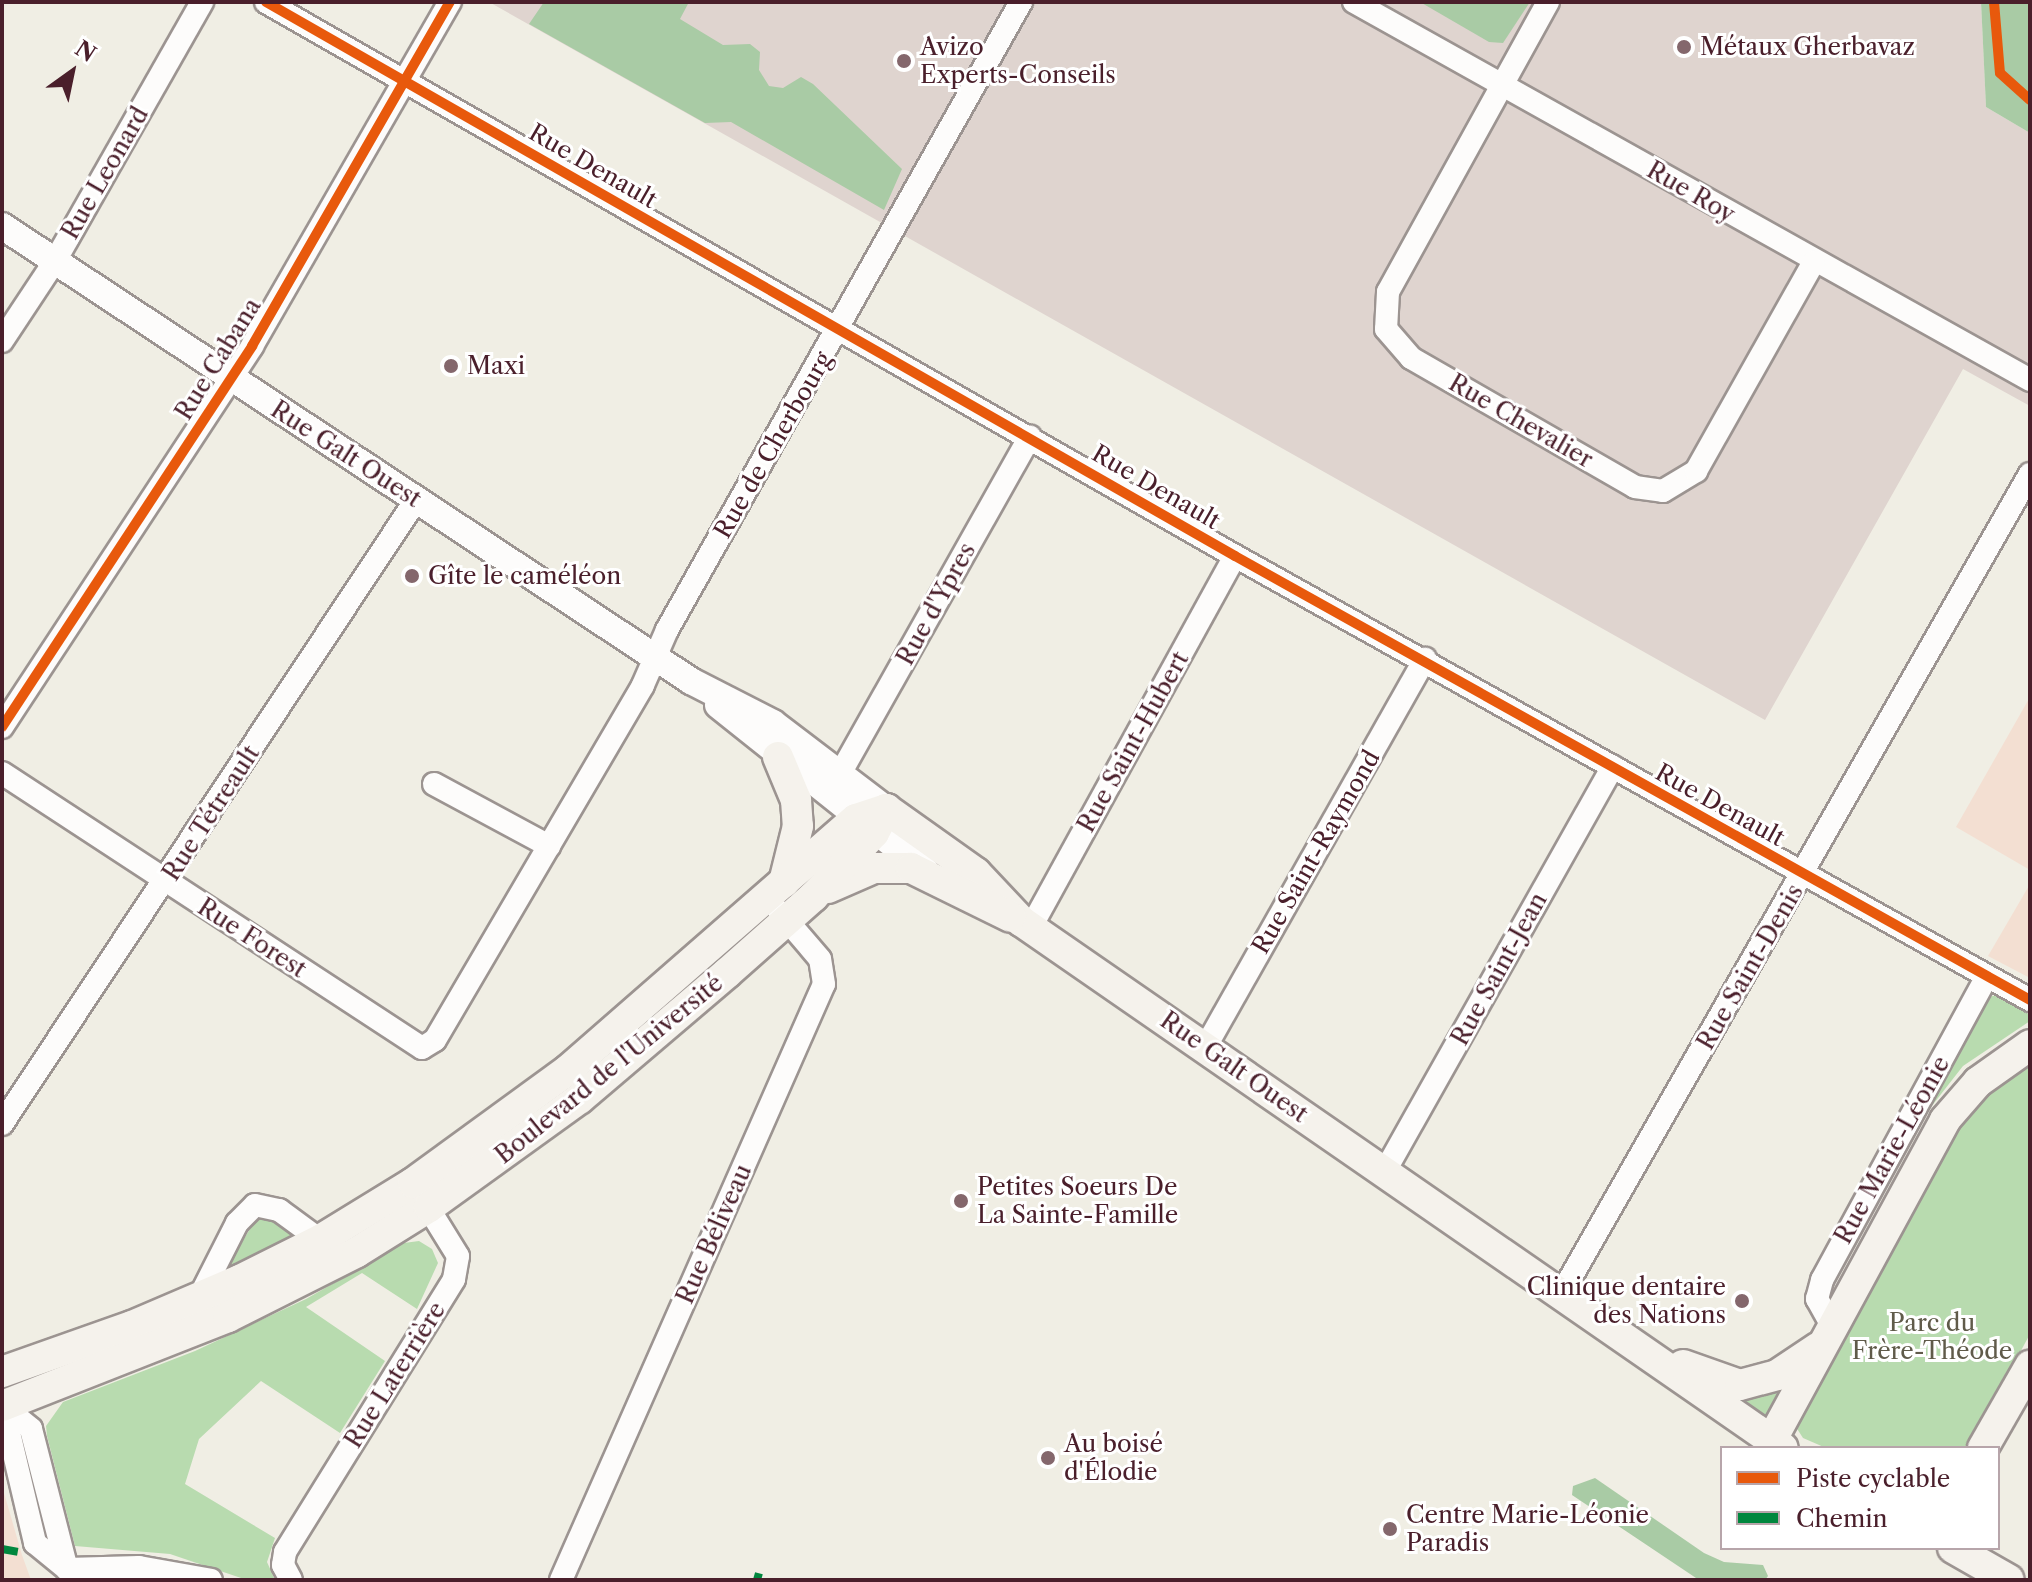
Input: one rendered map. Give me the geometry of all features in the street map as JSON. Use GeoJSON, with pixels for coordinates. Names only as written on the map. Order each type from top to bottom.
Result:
{"type":"FeatureCollection","features":[{"type":"Feature","properties":{"kind":"main road"},"geometry":{"type":"LineString","coordinates":[[778,757],[796,800],[798,826],[779,901]]}},
{"type":"Feature","properties":{"kind":"main road","name":"Rue Galt Ouest"},"geometry":{"type":"LineString","coordinates":[[872,820],[976,873],[1026,924],[1638,1343],[1777,1445]]}},
{"type":"Feature","properties":{"kind":"main road"},"geometry":{"type":"LineString","coordinates":[[813,897],[872,820]]}},
{"type":"Feature","properties":{"kind":"main road","name":"Boulevard de l'Université"},"geometry":{"type":"LineString","coordinates":[[2,1405],[228,1317],[344,1259],[568,1070],[779,901],[872,820]]}},
{"type":"Feature","properties":{"kind":"main road"},"geometry":{"type":"LineString","coordinates":[[813,897],[874,868],[926,871],[961,896],[1026,924]]}},
{"type":"Feature","properties":{"kind":"main road","name":"Boulevard de l'Université"},"geometry":{"type":"LineString","coordinates":[[779,901],[813,897]]}},
{"type":"Feature","properties":{"kind":"main road","name":"Rue Marie-Léonie"},"geometry":{"type":"LineString","coordinates":[[1777,1445],[1825,1336],[1945,1120],[1978,1082],[2030,1045]]}},
{"type":"Feature","properties":{"kind":"main road","name":"Boulevard de l'Université"},"geometry":{"type":"LineString","coordinates":[[2,1372],[198,1300],[421,1195]]}},
{"type":"Feature","properties":{"kind":"main road"},"geometry":{"type":"LineString","coordinates":[[1638,1343],[1740,1385],[1777,1375],[1825,1336]]}},
{"type":"Feature","properties":{"kind":"main road"},"geometry":{"type":"LineString","coordinates":[[1984,1446],[2030,1366]]}},
{"type":"Feature","properties":{"kind":"main road"},"geometry":{"type":"LineString","coordinates":[[1956,1550],[2009,1580]]}},
{"type":"Feature","properties":{"kind":"street","name":"Rue Leonard"},"geometry":{"type":"LineString","coordinates":[[2,341],[55,261],[202,2]]}},
{"type":"Feature","properties":{"kind":"street","name":"Rue Denault"},"geometry":{"type":"LineString","coordinates":[[266,2],[1235,556],[1425,659],[1803,875],[2030,1000]]}},
{"type":"Feature","properties":{"kind":"street","name":"Rue Cabana"},"geometry":{"type":"LineString","coordinates":[[2,727],[231,379],[450,2]]}},
{"type":"Feature","properties":{"kind":"street","name":"Rue de Cherbourg"},"geometry":{"type":"LineString","coordinates":[[422,1048],[435,1040],[549,846],[1021,2]]}},
{"type":"Feature","properties":{"kind":"street","name":"Rue Roy"},"geometry":{"type":"LineString","coordinates":[[1354,2],[1814,262],[2030,380]]}},
{"type":"Feature","properties":{"kind":"street","name":"Rue Chevalier"},"geometry":{"type":"LineString","coordinates":[[1548,2],[1388,292],[1386,329],[1411,358],[1635,487],[1663,491],[1696,471],[1814,262]]}},
{"type":"Feature","properties":{"kind":"street","name":"Rue Galt Ouest"},"geometry":{"type":"LineString","coordinates":[[2,226],[691,681],[773,723],[841,772],[872,820]]}},
{"type":"Feature","properties":{"kind":"street","name":"Rue d'Ypres"},"geometry":{"type":"LineString","coordinates":[[841,772],[1030,437]]}},
{"type":"Feature","properties":{"kind":"street","name":"Rue Saint-Denis"},"geometry":{"type":"LineString","coordinates":[[1563,1291],[2030,474]]}},
{"type":"Feature","properties":{"kind":"street","name":"Rue Tétreault"},"geometry":{"type":"LineString","coordinates":[[2,1124],[166,883],[416,500]]}},
{"type":"Feature","properties":{"kind":"street","name":"Rue Saint-Hubert"},"geometry":{"type":"LineString","coordinates":[[1026,924],[1235,556]]}},
{"type":"Feature","properties":{"kind":"street","name":"Rue Saint-Raymond"},"geometry":{"type":"LineString","coordinates":[[1206,1046],[1425,659]]}},
{"type":"Feature","properties":{"kind":"street","name":"Rue Galt Ouest"},"geometry":{"type":"LineString","coordinates":[[691,681],[778,757],[872,820],[926,871]]}},
{"type":"Feature","properties":{"kind":"street","name":"Rue Saint-Jean"},"geometry":{"type":"LineString","coordinates":[[1385,1171],[1613,767]]}},
{"type":"Feature","properties":{"kind":"street","name":"Rue Forest"},"geometry":{"type":"LineString","coordinates":[[2,773],[422,1048]]}},
{"type":"Feature","properties":{"kind":"street"},"geometry":{"type":"LineString","coordinates":[[434,784],[549,846]]}},
{"type":"Feature","properties":{"kind":"street","name":"Rue Béliveau"},"geometry":{"type":"LineString","coordinates":[[561,1580],[824,984],[820,959],[779,901]]}},
{"type":"Feature","properties":{"kind":"street","name":"Rue Marie-Léonie"},"geometry":{"type":"LineString","coordinates":[[1825,1336],[1817,1299],[1822,1280],[1986,978]]}},
{"type":"Feature","properties":{"kind":"street","name":"Rue Laterrière"},"geometry":{"type":"LineString","coordinates":[[287,1572],[289,1544],[454,1279],[458,1256],[421,1195]]}},
{"type":"Feature","properties":{"kind":"street"},"geometry":{"type":"LineString","coordinates":[[198,1300],[237,1223],[255,1205],[279,1210],[320,1240]]}},
{"type":"Feature","properties":{"kind":"street"},"geometry":{"type":"LineString","coordinates":[[2,1405],[35,1543],[67,1569],[139,1567],[211,1580]]}},
{"type":"Feature","properties":{"kind":"shaded area"},"geometry":{"type":"Polygon","coordinates":[[[489,2],[1981,2],[1986,107],[2030,133],[2030,406],[1963,369],[1765,720],[489,2]]]}},
{"type":"Feature","properties":{"kind":"shaded area"},"geometry":{"type":"Polygon","coordinates":[[[2030,697],[2030,870],[1956,827],[2030,697]]]}},
{"type":"Feature","properties":{"kind":"shaded area"},"geometry":{"type":"Polygon","coordinates":[[[2030,884],[2030,978],[1988,956],[2030,884]]]}},
{"type":"Feature","properties":{"kind":"shaded area"},"geometry":{"type":"Polygon","coordinates":[[[2,1486],[22,1555],[31,1580],[2,1580],[2,1486]]]}},
{"type":"Feature","properties":{"kind":"green space"},"geometry":{"type":"Polygon","coordinates":[[[544,2],[689,2],[680,19],[723,45],[750,44],[760,52],[759,70],[769,86],[783,88],[801,77],[813,84],[902,169],[884,210],[731,122],[705,123],[529,24],[544,2]]]}},
{"type":"Feature","properties":{"kind":"green space"},"geometry":{"type":"Polygon","coordinates":[[[1420,2],[1530,2],[1503,43],[1489,42],[1420,2]]]}},
{"type":"Feature","properties":{"kind":"green space"},"geometry":{"type":"Polygon","coordinates":[[[1981,2],[2030,2],[2030,133],[1986,107],[1981,2]]]}},
{"type":"Feature","properties":{"kind":"green space"},"geometry":{"type":"Polygon","coordinates":[[[1998,995],[2030,1015],[2030,1021],[1963,1066],[1920,1121],[1988,997],[1998,995]]]}},
{"type":"Feature","properties":{"kind":"green space","name":"Parc du Frère-Théode"},"geometry":{"type":"Polygon","coordinates":[[[2030,1059],[2030,1334],[1969,1446],[1821,1446],[1803,1438],[1794,1424],[1934,1158],[1976,1099],[2030,1059]]]}},
{"type":"Feature","properties":{"kind":"green space"},"geometry":{"type":"Polygon","coordinates":[[[257,1217],[272,1217],[297,1233],[227,1267],[257,1217]]]}},
{"type":"Feature","properties":{"kind":"green space"},"geometry":{"type":"Polygon","coordinates":[[[419,1241],[432,1249],[438,1263],[417,1309],[362,1273],[306,1307],[385,1361],[340,1433],[261,1381],[199,1439],[185,1484],[275,1538],[267,1562],[275,1580],[247,1580],[170,1554],[75,1546],[46,1426],[63,1402],[195,1351],[306,1299],[404,1243],[419,1241]]]}},
{"type":"Feature","properties":{"kind":"green space"},"geometry":{"type":"Polygon","coordinates":[[[1801,1374],[1772,1425],[1720,1390],[1801,1374]]]}},
{"type":"Feature","properties":{"kind":"green space"},"geometry":{"type":"Polygon","coordinates":[[[1595,1478],[1704,1553],[1724,1562],[1763,1565],[1768,1576],[1765,1580],[1699,1580],[1572,1495],[1573,1486],[1595,1478]]]}},
{"type":"Feature","properties":{"kind":"marked path"},"geometry":{"type":"LineString","coordinates":[[2,1549],[24,1553]]}},
{"type":"Feature","properties":{"kind":"marked path"},"geometry":{"type":"LineString","coordinates":[[757,1580],[759,1573]]}},
{"type":"Feature","properties":{"kind":"cycle path"},"geometry":{"type":"LineString","coordinates":[[266,2],[1235,556],[2030,1000]]}},
{"type":"Feature","properties":{"kind":"cycle path"},"geometry":{"type":"LineString","coordinates":[[2,727],[252,346],[450,2]]}},
{"type":"Feature","properties":{"kind":"cycle path"},"geometry":{"type":"LineString","coordinates":[[1994,2],[2000,73],[2030,100]]}},
{"type":"Feature","properties":{"kind":"place","name":"Métaux Gherbavaz"},"geometry":{"type":"Point","coordinates":[1684,47]}},
{"type":"Feature","properties":{"kind":"place","name":"Avizo Experts-Conseils"},"geometry":{"type":"Point","coordinates":[904,61]}},
{"type":"Feature","properties":{"kind":"place","name":"Maxi"},"geometry":{"type":"Point","coordinates":[451,366]}},
{"type":"Feature","properties":{"kind":"place","name":"Gîte le caméléon"},"geometry":{"type":"Point","coordinates":[412,576]}},
{"type":"Feature","properties":{"kind":"place","name":"Petites Soeurs De La Sainte-Famille"},"geometry":{"type":"Point","coordinates":[961,1201]}},
{"type":"Feature","properties":{"kind":"place","name":"Clinique dentaire des Nations"},"geometry":{"type":"Point","coordinates":[1742,1301]}},
{"type":"Feature","properties":{"kind":"place","name":"Au boisé d'Élodie"},"geometry":{"type":"Point","coordinates":[1048,1458]}},
{"type":"Feature","properties":{"kind":"place","name":"Centre Marie-Léonie Paradis"},"geometry":{"type":"Point","coordinates":[1390,1529]}}]}
